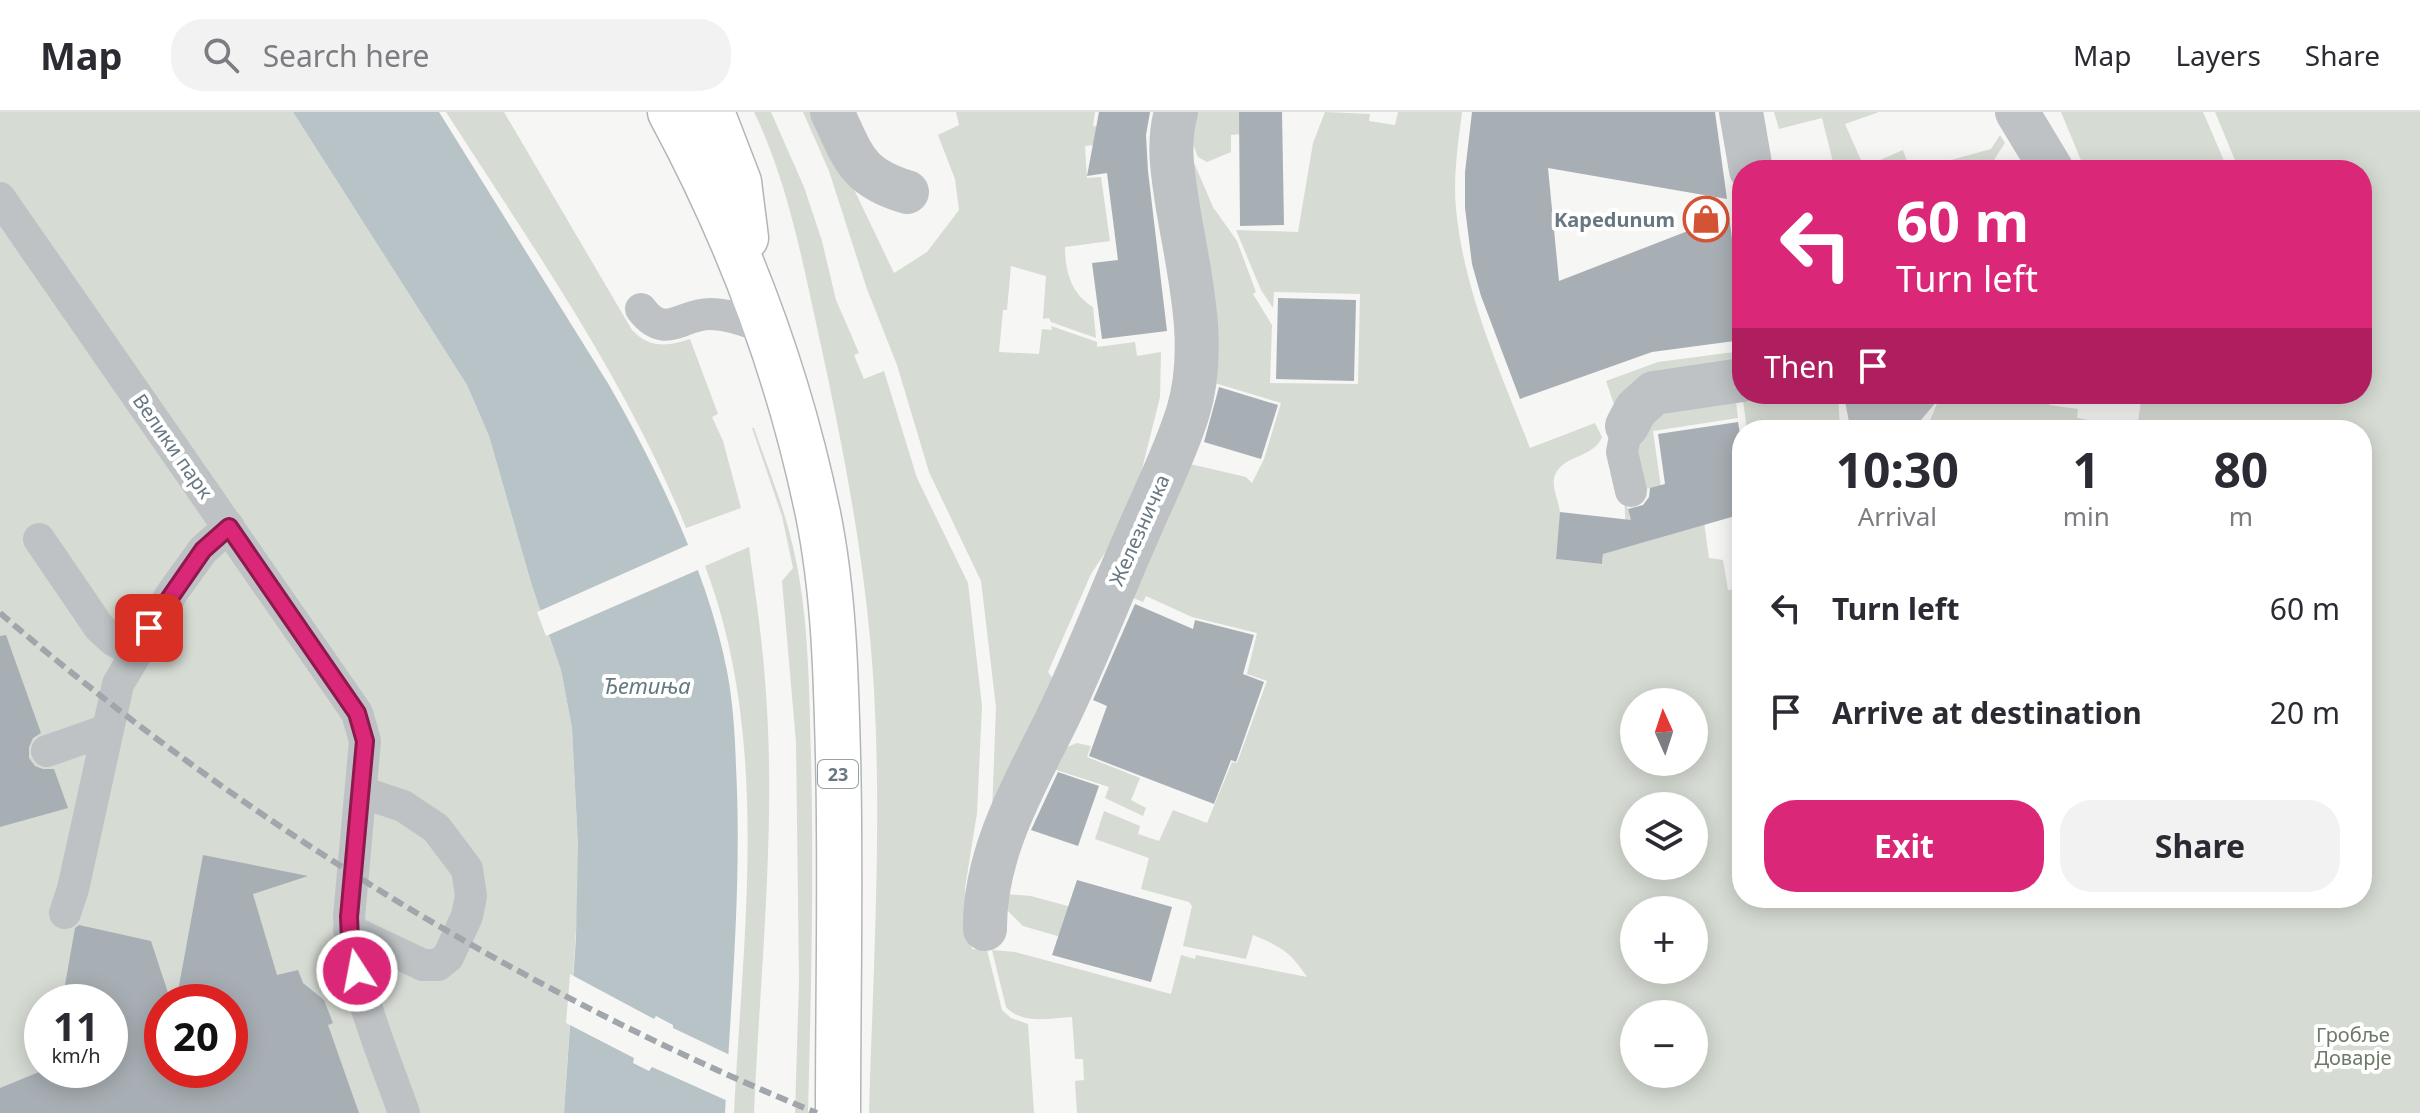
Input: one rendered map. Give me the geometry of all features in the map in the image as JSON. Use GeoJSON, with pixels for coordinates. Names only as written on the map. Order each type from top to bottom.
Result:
{"type":"FeatureCollection","features":[{"type":"Feature","properties":{"kind":"main road","name":"23"},"geometry":{"type":"LineString","coordinates":[[670,112],[716,203],[750,280],[799,438],[818,516],[836,675],[839,789],[838,1113]]}},
{"type":"Feature","properties":{"kind":"main road"},"geometry":{"type":"LineString","coordinates":[[712,112],[739,182],[750,280]]}},
{"type":"Feature","properties":{"kind":"street"},"geometry":{"type":"LineString","coordinates":[[832,112],[856,163],[863,171],[887,186],[907,192]]}},
{"type":"Feature","properties":{"kind":"street","name":"Железничка"},"geometry":{"type":"LineString","coordinates":[[985,929],[987,897],[1004,831],[1169,463],[1193,392],[1196,325],[1170,148],[1176,112]]}},
{"type":"Feature","properties":{"kind":"street"},"geometry":{"type":"LineString","coordinates":[[1741,112],[1749,160]]}},
{"type":"Feature","properties":{"kind":"street"},"geometry":{"type":"LineString","coordinates":[[2017,112],[2046,160]]}},
{"type":"Feature","properties":{"kind":"street"},"geometry":{"type":"LineString","coordinates":[[1627,426],[1636,409],[1654,393],[1732,381]]}},
{"type":"Feature","properties":{"kind":"lane","name":"Велики парк"},"geometry":{"type":"LineString","coordinates":[[0,198],[357,713],[365,741],[349,930],[361,989],[397,1111]]}},
{"type":"Feature","properties":{"kind":"lane"},"geometry":{"type":"LineString","coordinates":[[641,309],[658,324],[670,325],[710,314],[765,328]]}},
{"type":"Feature","properties":{"kind":"lane"},"geometry":{"type":"LineString","coordinates":[[1871,417],[1906,413],[1914,404]]}},
{"type":"Feature","properties":{"kind":"lane"},"geometry":{"type":"LineString","coordinates":[[1627,426],[1622,452],[1631,491]]}},
{"type":"Feature","properties":{"kind":"lane"},"geometry":{"type":"LineString","coordinates":[[65,913],[118,684],[172,593],[203,550],[229,527]]}},
{"type":"Feature","properties":{"kind":"lane"},"geometry":{"type":"LineString","coordinates":[[39,539],[99,627],[113,640],[135,652]]}},
{"type":"Feature","properties":{"kind":"lane"},"geometry":{"type":"LineString","coordinates":[[47,751],[107,730]]}},
{"type":"Feature","properties":{"kind":"lane"},"geometry":{"type":"LineString","coordinates":[[349,930],[423,965],[438,965],[448,957],[467,916],[471,896],[467,869],[436,828],[403,806],[361,792]]}},
{"type":"Feature","properties":{"kind":"green space"},"geometry":{"type":"Polygon","coordinates":[[[0,112],[293,112],[467,385],[489,436],[532,586],[561,670],[572,728],[578,900],[564,1113],[0,1113],[0,112]]]}},
{"type":"Feature","properties":{"kind":"green space"},"geometry":{"type":"Polygon","coordinates":[[[446,112],[504,112],[632,330],[652,343],[674,344],[690,339],[718,414],[712,417],[723,441],[741,508],[686,528],[635,419],[576,314],[446,112]]]}},
{"type":"Feature","properties":{"kind":"green space"},"geometry":{"type":"Polygon","coordinates":[[[754,112],[771,112],[804,187],[822,241],[836,300],[859,353],[854,355],[864,379],[884,371],[917,478],[968,583],[982,706],[977,813],[965,888],[972,949],[987,950],[1002,1010],[1011,1018],[1028,1024],[1034,1113],[869,1113],[877,796],[874,690],[866,600],[845,465],[806,276],[785,192],[754,112]]]}},
{"type":"Feature","properties":{"kind":"green space"},"geometry":{"type":"Polygon","coordinates":[[[803,112],[817,112],[894,273],[927,252],[959,210],[955,179],[938,135],[959,125],[956,112],[1095,112],[1093,126],[1146,135],[1146,139],[1085,146],[1087,178],[1101,177],[1110,241],[1065,247],[1065,256],[1074,289],[1093,307],[1096,338],[1051,322],[1049,318],[1043,319],[1046,276],[1011,266],[999,352],[1039,354],[1042,329],[1052,330],[1051,326],[1097,342],[1097,347],[1135,342],[1137,356],[1161,352],[1160,397],[1138,485],[1118,533],[1091,574],[1048,672],[1056,683],[992,813],[996,707],[981,581],[929,472],[897,365],[867,289],[829,171],[803,112]]]}},
{"type":"Feature","properties":{"kind":"green space"},"geometry":{"type":"Polygon","coordinates":[[[1188,112],[1268,112],[1241,134],[1231,135],[1231,152],[1207,162],[1198,157],[1185,124],[1188,112]]]}},
{"type":"Feature","properties":{"kind":"green space","name":"Гробље Доварје"},"geometry":{"type":"Polygon","coordinates":[[[1325,112],[1370,114],[1369,121],[1395,125],[1398,112],[1462,112],[1455,185],[1460,240],[1485,331],[1530,448],[1595,423],[1602,437],[1594,448],[1562,466],[1555,476],[1554,487],[1560,509],[1556,559],[1602,564],[1605,537],[1626,532],[1624,495],[1638,544],[1664,536],[1651,488],[1641,490],[1632,453],[1655,408],[1732,394],[1732,404],[1736,404],[1738,418],[1653,431],[1665,516],[1703,515],[1709,558],[1723,560],[1728,590],[1732,589],[1732,908],[2372,908],[2372,420],[2138,420],[2141,404],[2372,404],[2372,160],[2235,160],[2215,112],[2420,112],[2420,1113],[1077,1113],[1075,1081],[1084,1080],[1083,1059],[1075,1059],[1072,1017],[1037,1019],[1013,1013],[1006,1007],[992,950],[1015,952],[1171,994],[1181,955],[1195,959],[1196,955],[1307,977],[1284,951],[1253,935],[1246,959],[1183,946],[1192,906],[1189,902],[1141,889],[1149,858],[1095,839],[1104,811],[1140,826],[1138,834],[1159,841],[1173,810],[1207,823],[1232,762],[1237,763],[1267,681],[1247,674],[1257,633],[1192,617],[1146,596],[1143,602],[1131,597],[1190,464],[1246,477],[1252,483],[1264,459],[1281,403],[1215,383],[1192,158],[1213,207],[1237,241],[1256,292],[1253,294],[1272,325],[1270,383],[1358,384],[1360,294],[1274,292],[1273,308],[1261,290],[1236,230],[1298,232],[1313,143],[1325,112]]]}},
{"type":"Feature","properties":{"kind":"green space"},"geometry":{"type":"Polygon","coordinates":[[[1774,112],[1879,112],[1845,124],[1861,160],[1832,160],[1822,118],[1779,129],[1774,112]]]}},
{"type":"Feature","properties":{"kind":"green space"},"geometry":{"type":"Polygon","coordinates":[[[2061,112],[2203,112],[2224,160],[2081,160],[2061,112]]]}},
{"type":"Feature","properties":{"kind":"green space"},"geometry":{"type":"Polygon","coordinates":[[[2000,135],[2005,143],[1994,160],[1951,160],[1991,149],[2000,135]]]}},
{"type":"Feature","properties":{"kind":"green space"},"geometry":{"type":"Polygon","coordinates":[[[1903,150],[1907,160],[1880,160],[1903,150]]]}},
{"type":"Feature","properties":{"kind":"green space"},"geometry":{"type":"Polygon","coordinates":[[[1732,352],[1732,371],[1618,416],[1606,381],[1658,362],[1732,352]]]}},
{"type":"Feature","properties":{"kind":"green space"},"geometry":{"type":"Polygon","coordinates":[[[1744,404],[1839,404],[1839,420],[1746,420],[1744,404]]]}},
{"type":"Feature","properties":{"kind":"green space"},"geometry":{"type":"Polygon","coordinates":[[[1937,404],[2049,404],[2078,409],[2077,418],[2089,420],[1930,420],[1937,404]]]}},
{"type":"Feature","properties":{"kind":"green space"},"geometry":{"type":"Polygon","coordinates":[[[752,428],[788,528],[798,569],[805,622],[810,702],[812,844],[808,1113],[795,1113],[799,981],[796,742],[782,581],[793,568],[782,516],[752,428]]]}},
{"type":"Feature","properties":{"kind":"green space"},"geometry":{"type":"Polygon","coordinates":[[[749,547],[765,680],[768,843],[754,1113],[734,1113],[746,906],[746,768],[739,699],[726,632],[705,566],[749,547]]]}},
{"type":"Feature","properties":{"kind":"green space"},"geometry":{"type":"Polygon","coordinates":[[[1077,743],[1091,746],[1087,757],[1140,778],[1131,800],[1146,808],[1143,816],[1105,798],[1109,787],[1050,768],[1062,749],[1077,743]]]}},
{"type":"Feature","properties":{"kind":"green space"},"geometry":{"type":"Polygon","coordinates":[[[1006,894],[1031,896],[1086,911],[1078,942],[1023,926],[1004,907],[1006,894]]]}},
{"type":"Feature","properties":{"kind":"water","name":"Ђетиња"},"geometry":{"type":"Polygon","coordinates":[[[293,112],[439,112],[609,385],[679,524],[719,635],[733,719],[737,897],[725,1113],[564,1113],[576,937],[578,846],[572,728],[561,670],[532,586],[489,436],[467,385],[293,112]]]}},
{"type":"Feature","properties":{"kind":"pier"},"geometry":{"type":"Polygon","coordinates":[[[690,544],[700,569],[546,636],[537,612],[690,544]]]}},
{"type":"Feature","properties":{"kind":"pier"},"geometry":{"type":"Polygon","coordinates":[[[570,974],[732,1056],[730,1102],[652,1067],[649,1071],[633,1063],[634,1058],[566,1023],[570,974]]]}},
{"type":"Feature","properties":{"kind":"building"},"geometry":{"type":"Polygon","coordinates":[[[1099,112],[1150,112],[1146,135],[1148,171],[1167,331],[1102,339],[1092,263],[1118,260],[1107,173],[1087,176],[1099,112]]]}},
{"type":"Feature","properties":{"kind":"building"},"geometry":{"type":"Polygon","coordinates":[[[1239,112],[1282,112],[1284,225],[1240,226],[1239,112]]]}},
{"type":"Feature","properties":{"kind":"building"},"geometry":{"type":"Polygon","coordinates":[[[1472,112],[1715,112],[1727,199],[1548,168],[1559,281],[1729,215],[1732,239],[1732,341],[1652,352],[1520,399],[1472,264],[1465,208],[1465,172],[1472,112]]]}},
{"type":"Feature","properties":{"kind":"building"},"geometry":{"type":"Polygon","coordinates":[[[1278,298],[1356,300],[1354,381],[1276,379],[1278,298]]]}},
{"type":"Feature","properties":{"kind":"building"},"geometry":{"type":"Polygon","coordinates":[[[1219,387],[1278,405],[1261,459],[1204,442],[1219,387]]]}},
{"type":"Feature","properties":{"kind":"building"},"geometry":{"type":"Polygon","coordinates":[[[1732,423],[1732,517],[1603,554],[1602,564],[1556,559],[1560,512],[1631,520],[1628,509],[1643,505],[1649,497],[1650,488],[1665,484],[1658,434],[1732,423]]]}},
{"type":"Feature","properties":{"kind":"building"},"geometry":{"type":"Polygon","coordinates":[[[1135,604],[1193,629],[1195,620],[1254,635],[1243,674],[1264,682],[1236,762],[1231,760],[1214,804],[1089,756],[1107,706],[1093,700],[1135,604]]]}},
{"type":"Feature","properties":{"kind":"building"},"geometry":{"type":"Polygon","coordinates":[[[6,635],[41,733],[33,738],[29,758],[35,766],[54,769],[68,808],[0,827],[0,636],[6,635]]]}},
{"type":"Feature","properties":{"kind":"building"},"geometry":{"type":"Polygon","coordinates":[[[1058,772],[1099,786],[1078,846],[1031,830],[1058,772]]]}},
{"type":"Feature","properties":{"kind":"building"},"geometry":{"type":"Polygon","coordinates":[[[203,855],[308,876],[253,894],[277,975],[298,970],[303,983],[324,1000],[333,1023],[328,1025],[359,1113],[0,1113],[0,1088],[24,1078],[24,1088],[128,1088],[128,984],[65,984],[75,928],[79,925],[151,941],[165,984],[144,984],[144,1088],[248,1088],[248,984],[179,984],[203,855]]]}},
{"type":"Feature","properties":{"kind":"building"},"geometry":{"type":"Polygon","coordinates":[[[1077,880],[1172,907],[1151,982],[1052,955],[1077,880]]]}},
{"type":"Feature","properties":{"kind":"railway"},"geometry":{"type":"LineString","coordinates":[[0,613],[93,690],[189,762],[287,831],[389,896],[492,957],[599,1013],[817,1113]]}},
{"type":"Feature","properties":{"kind":"place","name":"Kapedunum"},"geometry":{"type":"Point","coordinates":[1706,219]}},
{"type":"Feature","properties":{"kind":"route"},"geometry":{"type":"LineString","coordinates":[[149,628],[203,550],[229,527],[357,713],[365,741],[349,917],[357,971]]}}]}
